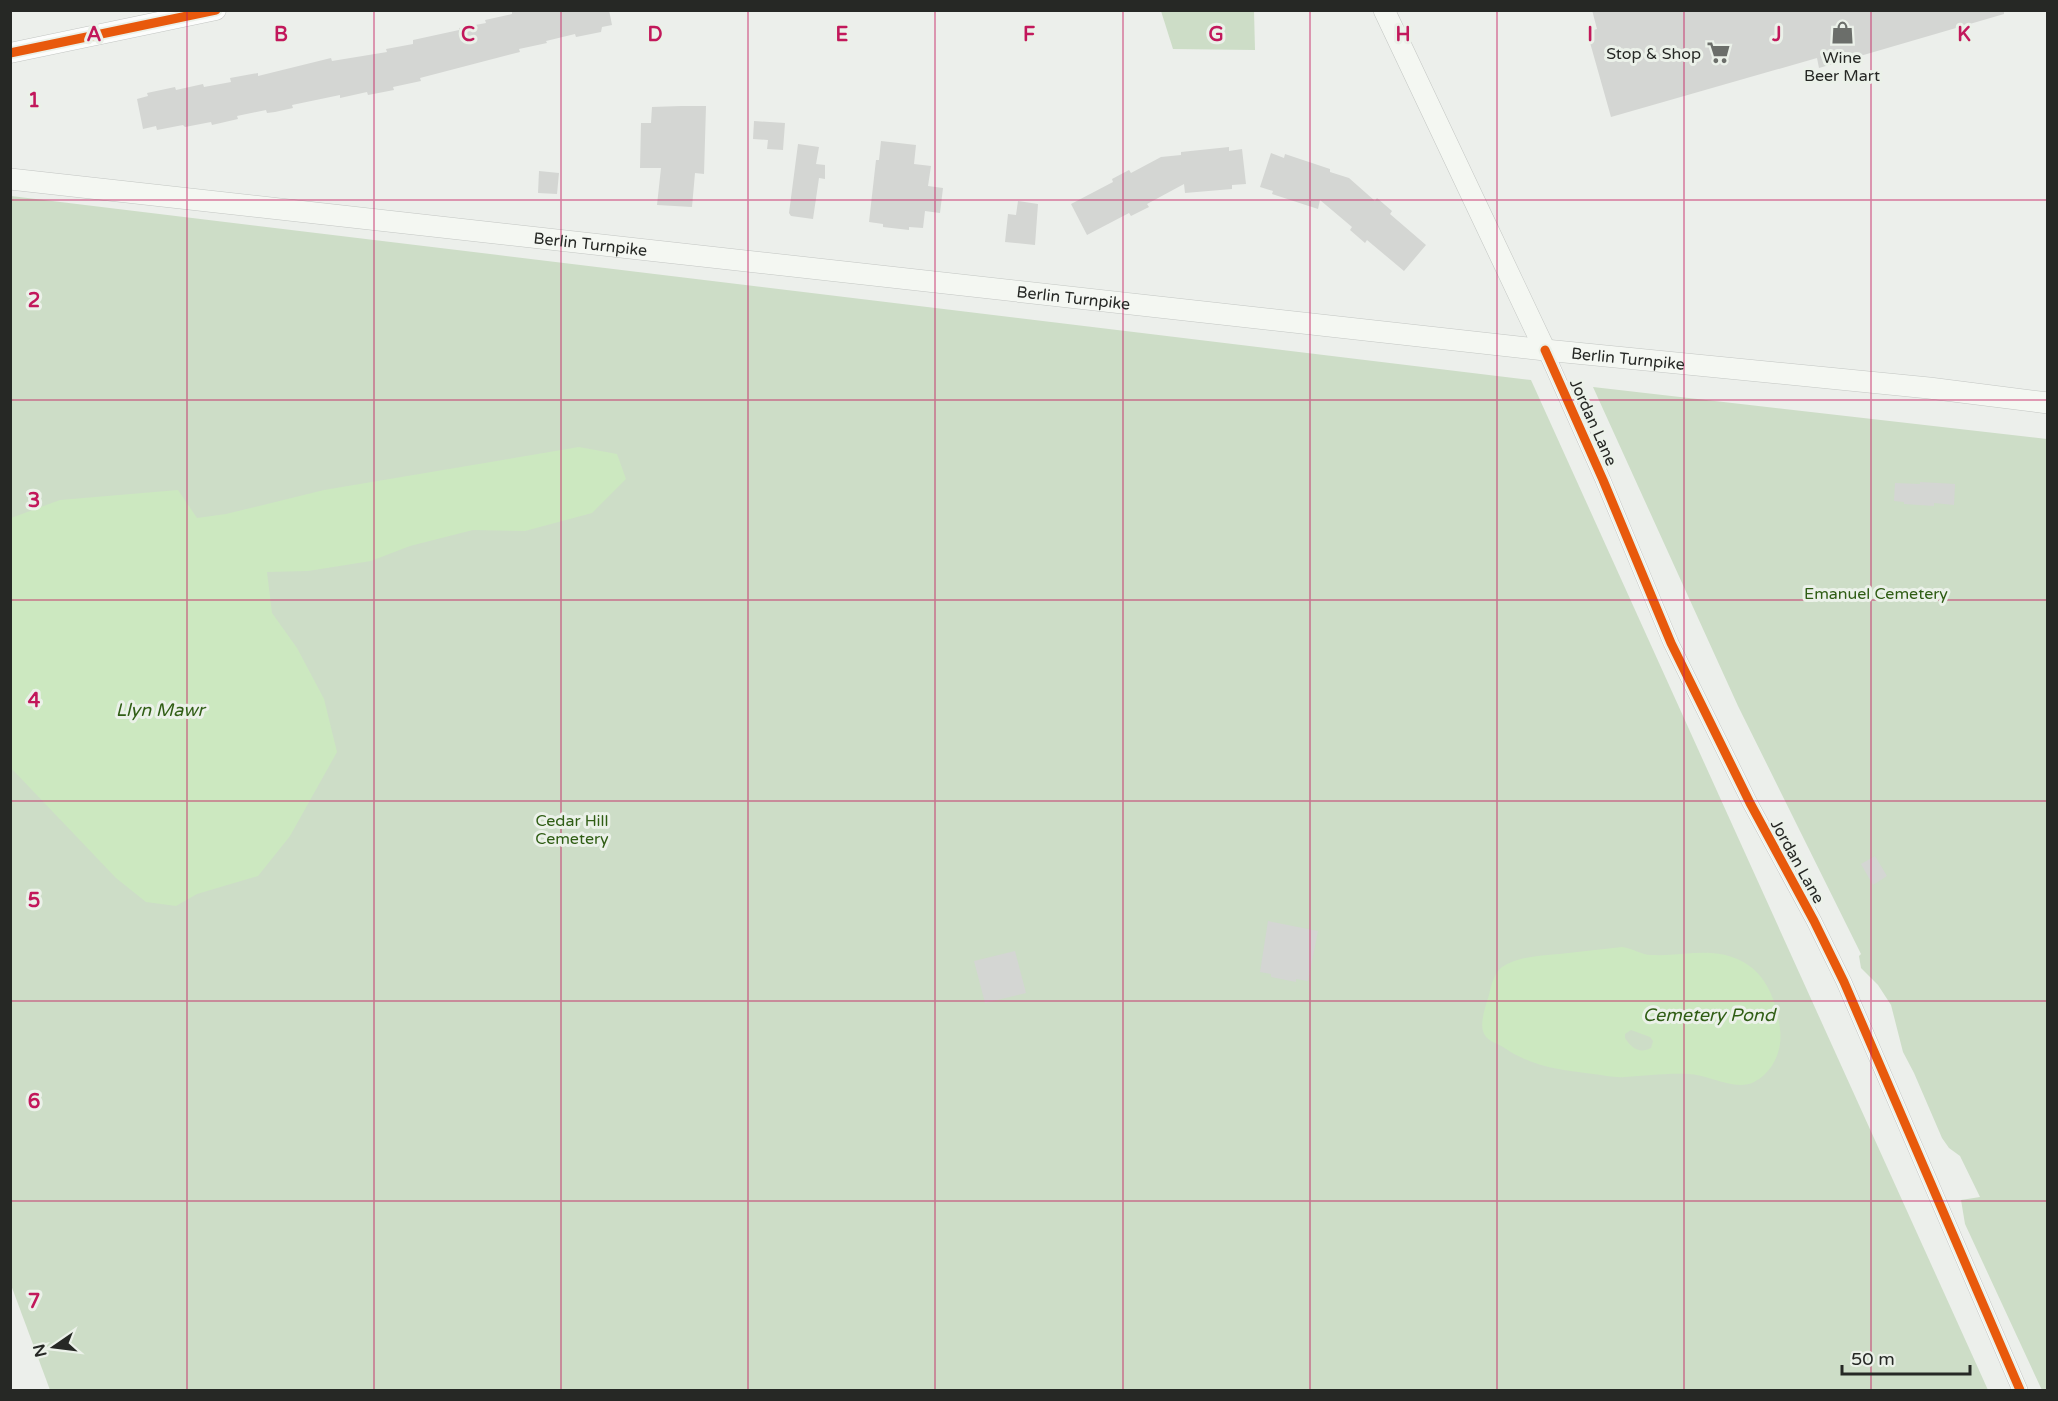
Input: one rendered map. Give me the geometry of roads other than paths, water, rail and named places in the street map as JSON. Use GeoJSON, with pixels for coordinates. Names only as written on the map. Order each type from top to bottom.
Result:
{"type":"FeatureCollection","features":[{"type":"Feature","properties":{"kind":"main road","name":"Jordan Lane"},"geometry":{"type":"LineString","coordinates":[[1384,10],[1545,350]]}},
{"type":"Feature","properties":{"kind":"main road","name":"Berlin Turnpike"},"geometry":{"type":"LineString","coordinates":[[10,179],[1545,350],[1929,388],[2048,403]]}},
{"type":"Feature","properties":{"kind":"street"},"geometry":{"type":"LineString","coordinates":[[10,53],[216,10]]}},
{"type":"Feature","properties":{"kind":"street","name":"Jordan Lane"},"geometry":{"type":"LineString","coordinates":[[1545,350],[1603,480],[1671,643],[1750,803],[1844,981],[2020,1390]]}},
{"type":"Feature","properties":{"kind":"water","name":"Llyn Mawr"},"geometry":{"type":"Polygon","coordinates":[[[579,447],[617,454],[626,479],[592,513],[525,531],[473,530],[410,546],[371,561],[308,571],[267,572],[272,613],[297,648],[324,699],[337,752],[290,836],[258,876],[197,894],[176,906],[146,902],[116,878],[11,768],[11,518],[60,500],[178,490],[197,518],[226,514],[324,490],[579,447]]]}},
{"type":"Feature","properties":{"kind":"water","name":"Cemetery Pond"},"geometry":{"type":"Polygon","coordinates":[[[1622,947],[1652,955],[1711,953],[1727,955],[1751,967],[1768,987],[1777,1014],[1781,1037],[1775,1060],[1761,1078],[1747,1085],[1738,1085],[1688,1074],[1613,1077],[1557,1069],[1514,1054],[1491,1041],[1484,1034],[1482,1023],[1485,1008],[1493,980],[1502,967],[1530,957],[1622,947]],[[1631,1030],[1625,1034],[1630,1045],[1640,1050],[1651,1048],[1653,1041],[1650,1037],[1631,1030]]]}},
{"type":"Feature","properties":{"kind":"place","name":"Wine Beer Mart"},"geometry":{"type":"Point","coordinates":[1842,32]}},
{"type":"Feature","properties":{"kind":"place","name":"Stop & Shop"},"geometry":{"type":"Point","coordinates":[1719,53]}},
{"type":"Feature","properties":{"kind":"park label","name":"Emanuel Cemetery"},"geometry":{"type":"Point","coordinates":[1876,593]}},
{"type":"Feature","properties":{"kind":"park label","name":"Cedar Hill Cemetery"},"geometry":{"type":"Point","coordinates":[572,829]}}]}
